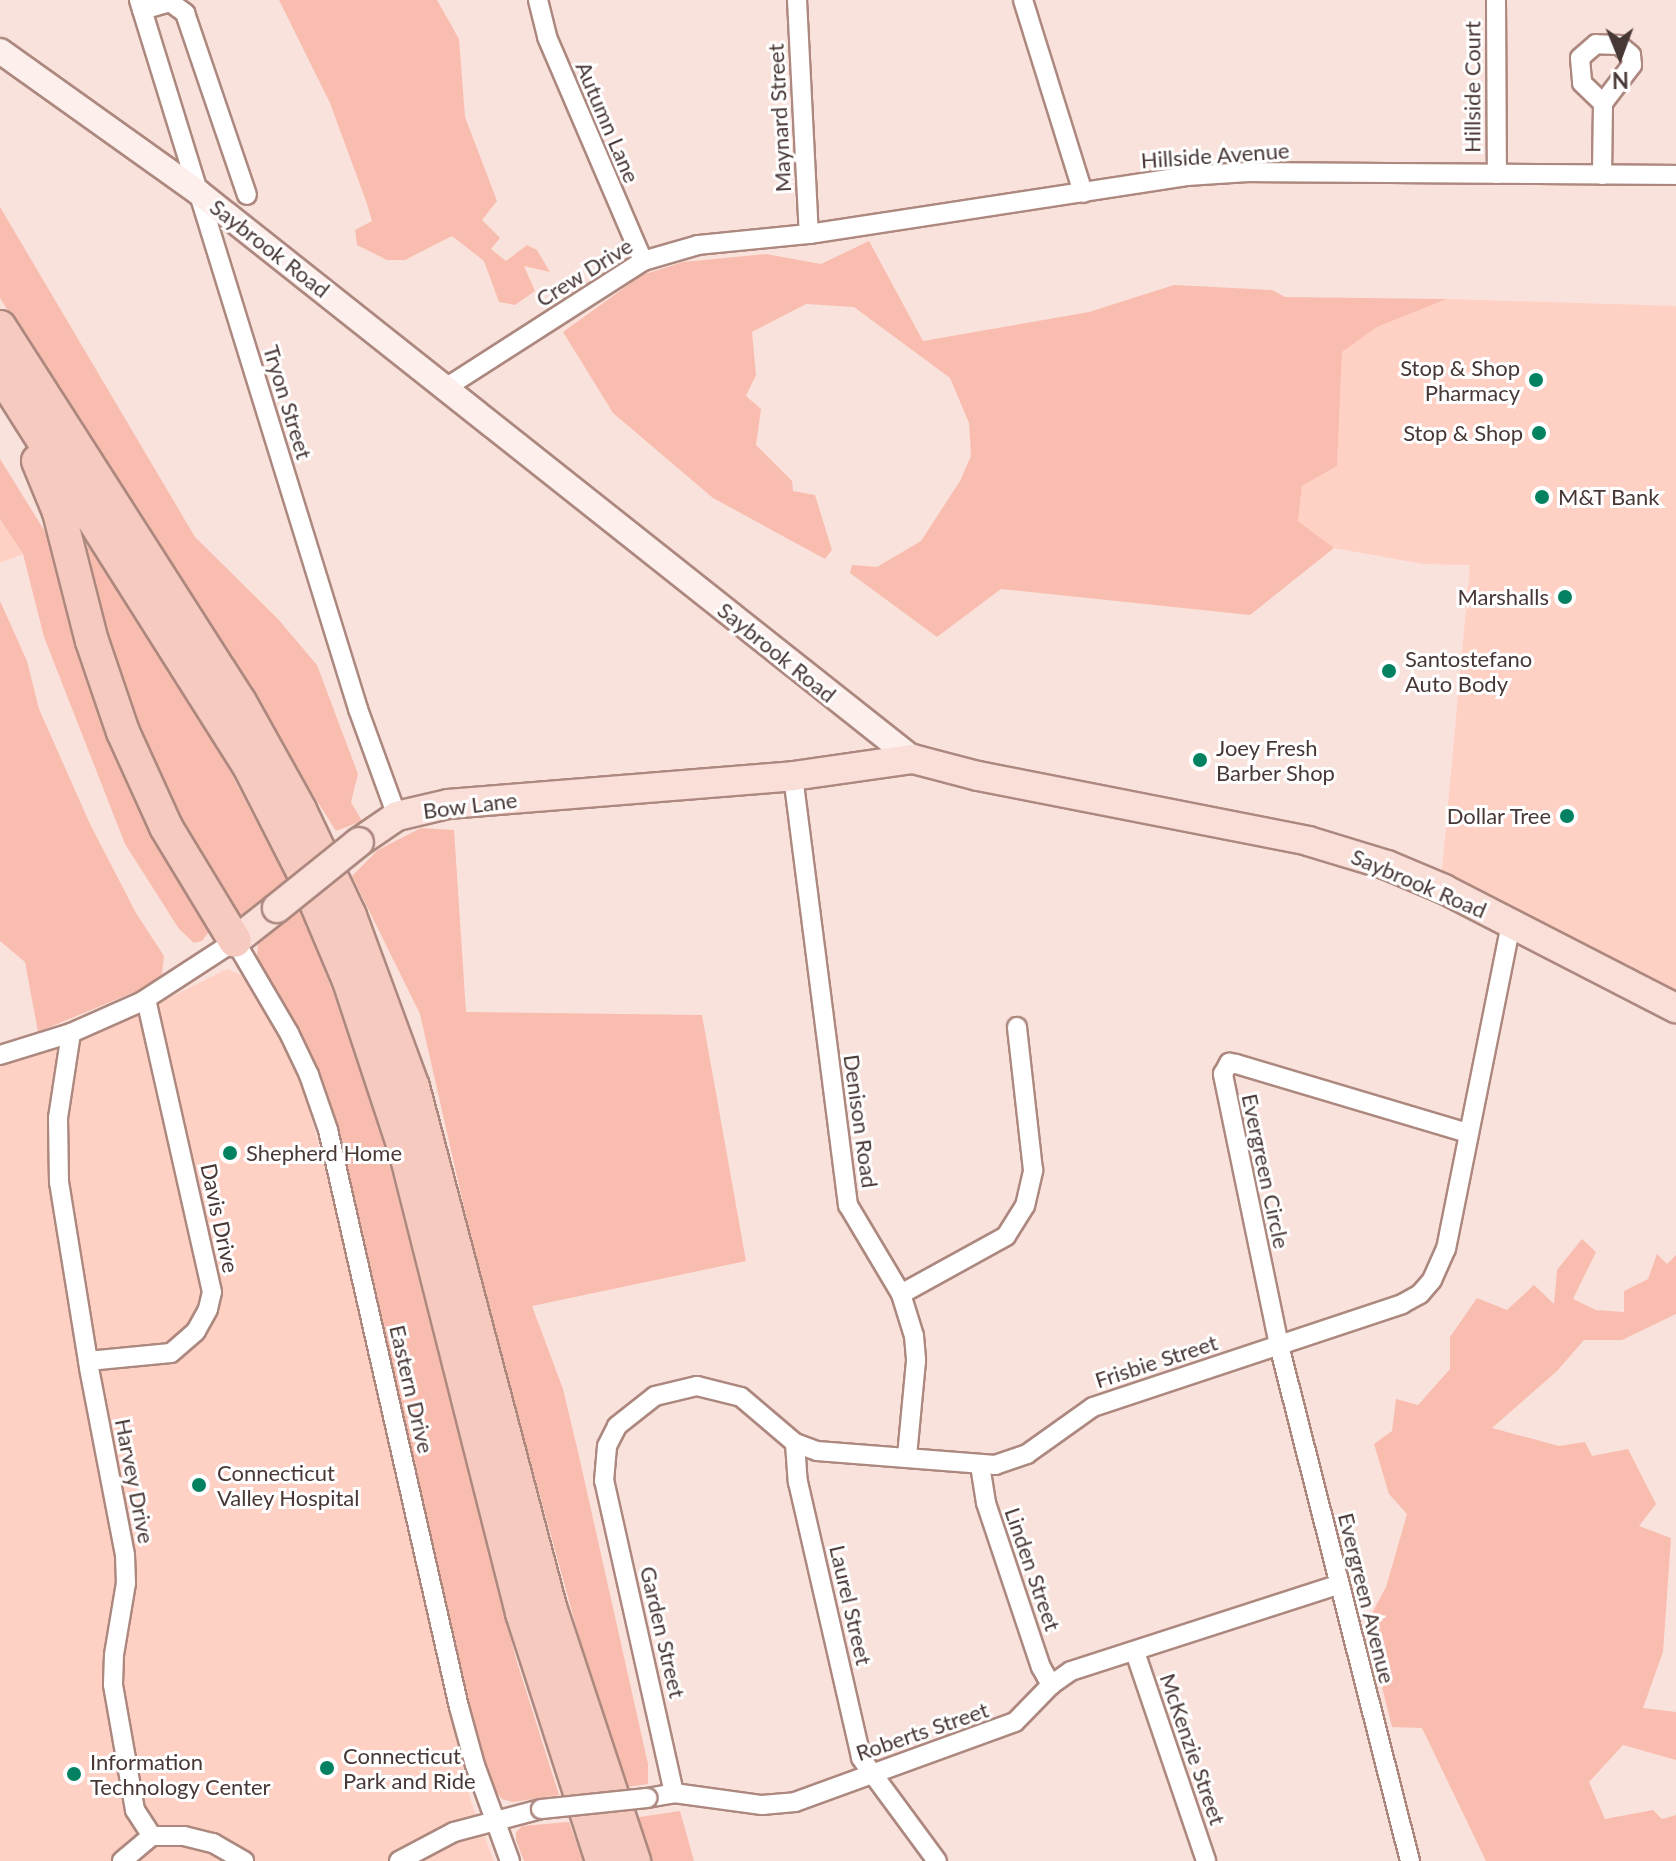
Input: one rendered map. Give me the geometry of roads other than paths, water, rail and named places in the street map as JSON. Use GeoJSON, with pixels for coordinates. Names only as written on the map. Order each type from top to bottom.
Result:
{"type":"FeatureCollection","features":[{"type":"Feature","properties":{"kind":"highway"},"geometry":{"type":"LineString","coordinates":[[0,327],[240,702],[300,810],[350,916],[413,1087],[550,1607],[634,1861]]}},
{"type":"Feature","properties":{"kind":"highway"},"geometry":{"type":"LineString","coordinates":[[0,372],[241,754],[303,872],[349,981],[405,1150],[526,1627],[602,1861]]}},
{"type":"Feature","properties":{"kind":"highway"},"geometry":{"type":"LineString","coordinates":[[0,392],[52,490],[92,641],[135,763],[183,859],[235,941]]}},
{"type":"Feature","properties":{"kind":"main road","name":"Saybrook Road"},"geometry":{"type":"LineString","coordinates":[[0,51],[198,192],[913,759],[978,776],[1318,844],[1387,865],[1511,923],[1676,1008]]}},
{"type":"Feature","properties":{"kind":"main road","name":"Bow Lane"},"geometry":{"type":"LineString","coordinates":[[235,941],[359,842],[397,816],[448,804],[793,776],[913,759]]}},
{"type":"Feature","properties":{"kind":"street","name":"Autumn Lane"},"geometry":{"type":"LineString","coordinates":[[538,0],[547,37],[643,261]]}},
{"type":"Feature","properties":{"kind":"street","name":"Maynard Street"},"geometry":{"type":"LineString","coordinates":[[797,0],[809,234]]}},
{"type":"Feature","properties":{"kind":"street"},"geometry":{"type":"LineString","coordinates":[[1023,0],[1083,193]]}},
{"type":"Feature","properties":{"kind":"street","name":"Hillside Court"},"geometry":{"type":"LineString","coordinates":[[1496,0],[1497,174]]}},
{"type":"Feature","properties":{"kind":"street"},"geometry":{"type":"LineString","coordinates":[[140,5],[170,2],[185,13],[247,195]]}},
{"type":"Feature","properties":{"kind":"street","name":"Tryon Street"},"geometry":{"type":"LineString","coordinates":[[140,5],[358,709],[397,816]]}},
{"type":"Feature","properties":{"kind":"street"},"geometry":{"type":"LineString","coordinates":[[1602,175],[1603,103]]}},
{"type":"Feature","properties":{"kind":"street","name":"Hillside Avenue"},"geometry":{"type":"LineString","coordinates":[[809,234],[1187,176],[1248,172],[1676,175]]}},
{"type":"Feature","properties":{"kind":"street","name":"Crew Drive"},"geometry":{"type":"LineString","coordinates":[[447,387],[643,261],[698,245],[809,234]]}},
{"type":"Feature","properties":{"kind":"street","name":"Denison Road"},"geometry":{"type":"LineString","coordinates":[[793,776],[848,1205],[901,1294],[911,1322],[916,1361],[907,1457]]}},
{"type":"Feature","properties":{"kind":"street","name":"Frisbie Street"},"geometry":{"type":"LineString","coordinates":[[604,1481],[603,1464],[617,1426],[655,1396],[677,1388],[697,1386],[741,1397],[795,1443],[817,1451],[995,1465],[1027,1454],[1093,1407],[1402,1304],[1420,1294],[1432,1280],[1446,1249],[1511,923]]}},
{"type":"Feature","properties":{"kind":"street","name":"Bow Lane"},"geometry":{"type":"LineString","coordinates":[[0,1055],[71,1033],[146,1000],[235,941]]}},
{"type":"Feature","properties":{"kind":"street","name":"Eastern Drive"},"geometry":{"type":"LineString","coordinates":[[235,941],[289,1033],[309,1075],[328,1130],[459,1707],[494,1821],[510,1861]]}},
{"type":"Feature","properties":{"kind":"street","name":"Davis Drive"},"geometry":{"type":"LineString","coordinates":[[88,1361],[171,1353],[196,1331],[208,1309],[212,1292],[146,1000]]}},
{"type":"Feature","properties":{"kind":"street"},"geometry":{"type":"LineString","coordinates":[[901,1294],[1006,1236],[1025,1206],[1033,1170],[1017,1027]]}},
{"type":"Feature","properties":{"kind":"street","name":"Harvey Drive"},"geometry":{"type":"LineString","coordinates":[[71,1033],[58,1118],[59,1182],[88,1361],[125,1555],[126,1583],[114,1655],[113,1685],[135,1810],[152,1836]]}},
{"type":"Feature","properties":{"kind":"street","name":"Evergreen Circle"},"geometry":{"type":"LineString","coordinates":[[1279,1345],[1224,1090],[1226,1065],[1243,1065],[1468,1133]]}},
{"type":"Feature","properties":{"kind":"street","name":"Evergreen Avenue"},"geometry":{"type":"LineString","coordinates":[[1279,1345],[1410,1861]]}},
{"type":"Feature","properties":{"kind":"street","name":"Laurel Street"},"geometry":{"type":"LineString","coordinates":[[795,1443],[798,1482],[858,1742],[871,1774],[937,1861]]}},
{"type":"Feature","properties":{"kind":"street","name":"Linden Street"},"geometry":{"type":"LineString","coordinates":[[980,1465],[986,1503],[1041,1667],[1051,1685]]}},
{"type":"Feature","properties":{"kind":"street","name":"Garden Street"},"geometry":{"type":"LineString","coordinates":[[604,1481],[674,1793]]}},
{"type":"Feature","properties":{"kind":"street","name":"Roberts Street"},"geometry":{"type":"LineString","coordinates":[[399,1861],[454,1832],[541,1809],[674,1793],[778,1806],[1015,1722],[1051,1685],[1071,1671],[1338,1585]]}},
{"type":"Feature","properties":{"kind":"street","name":"McKenzie Street"},"geometry":{"type":"LineString","coordinates":[[1135,1652],[1206,1861]]}},
{"type":"Feature","properties":{"kind":"street"},"geometry":{"type":"LineString","coordinates":[[122,1861],[152,1836],[184,1836],[213,1843],[244,1861]]}},
{"type":"Feature","properties":{"kind":"place","name":"Stop & Shop Pharmacy"},"geometry":{"type":"Point","coordinates":[1536,380]}},
{"type":"Feature","properties":{"kind":"place","name":"Stop & Shop"},"geometry":{"type":"Point","coordinates":[1539,433]}},
{"type":"Feature","properties":{"kind":"place","name":"M&T Bank"},"geometry":{"type":"Point","coordinates":[1542,497]}},
{"type":"Feature","properties":{"kind":"place","name":"Marshalls"},"geometry":{"type":"Point","coordinates":[1565,597]}},
{"type":"Feature","properties":{"kind":"place","name":"Santostefano Auto Body"},"geometry":{"type":"Point","coordinates":[1389,671]}},
{"type":"Feature","properties":{"kind":"place","name":"Joey Fresh Barber Shop"},"geometry":{"type":"Point","coordinates":[1200,760]}},
{"type":"Feature","properties":{"kind":"place","name":"Dollar Tree"},"geometry":{"type":"Point","coordinates":[1567,816]}},
{"type":"Feature","properties":{"kind":"place","name":"Shepherd Home"},"geometry":{"type":"Point","coordinates":[230,1153]}},
{"type":"Feature","properties":{"kind":"place","name":"Connecticut Valley Hospital"},"geometry":{"type":"Point","coordinates":[199,1485]}},
{"type":"Feature","properties":{"kind":"place","name":"Connecticut Park and Ride"},"geometry":{"type":"Point","coordinates":[327,1768]}},
{"type":"Feature","properties":{"kind":"place","name":"Information Technology Center"},"geometry":{"type":"Point","coordinates":[74,1774]}}]}
